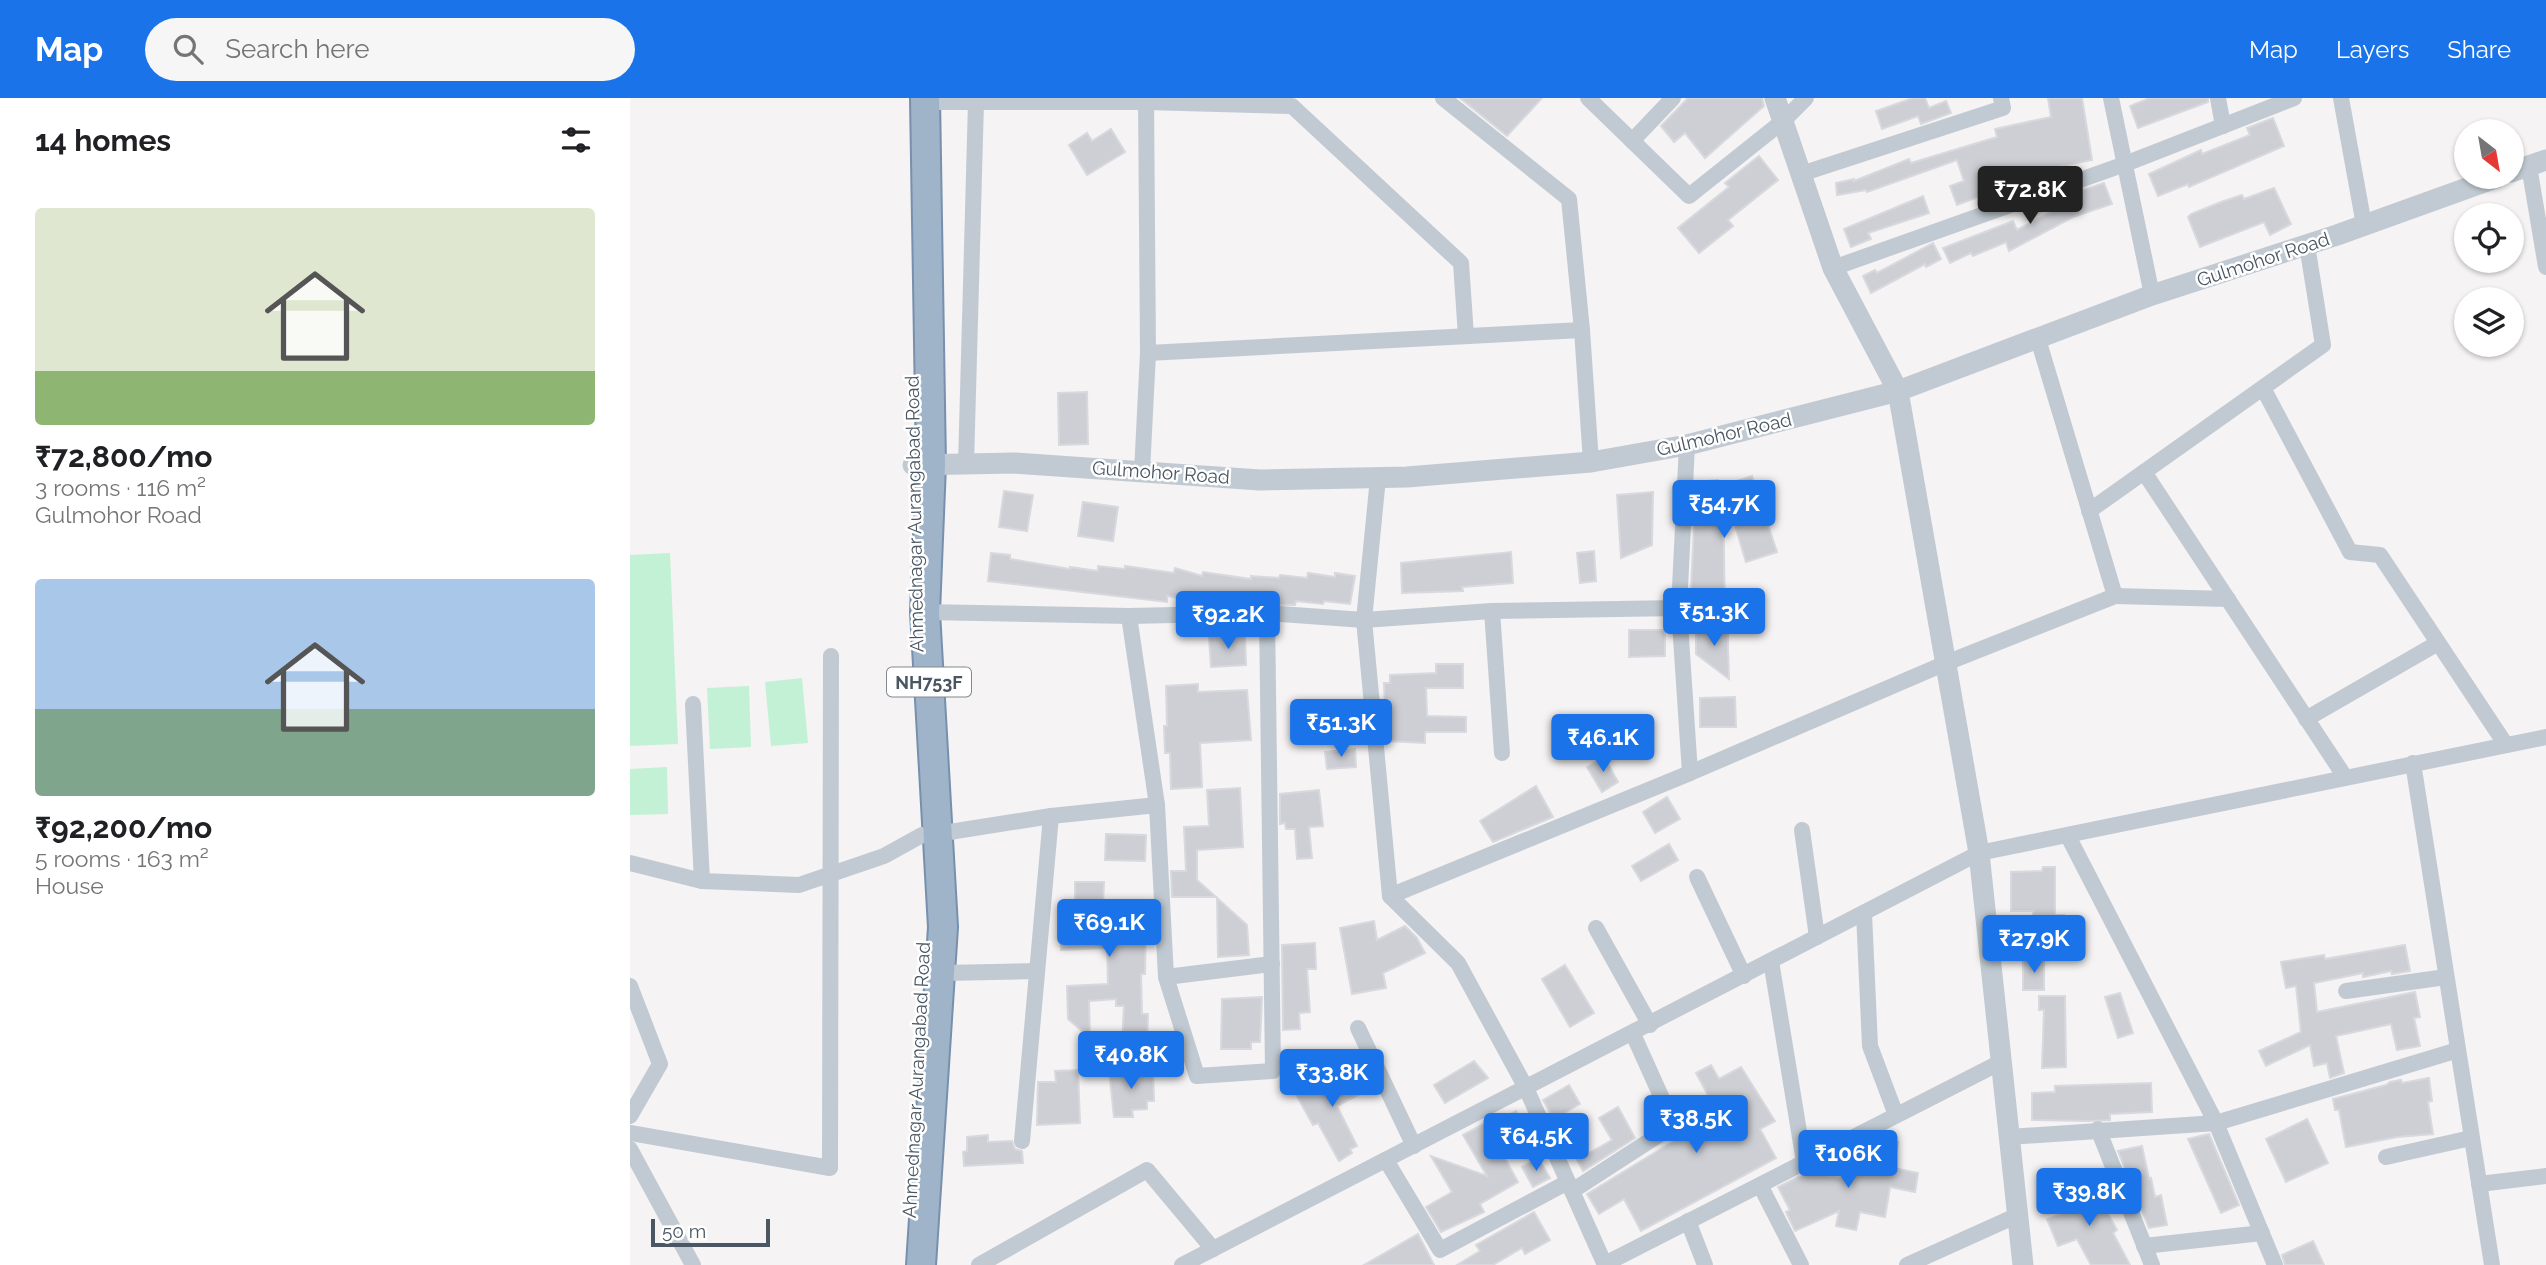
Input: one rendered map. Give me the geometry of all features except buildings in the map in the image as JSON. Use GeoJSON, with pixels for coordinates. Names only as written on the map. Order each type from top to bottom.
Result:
{"type":"FeatureCollection","features":[{"type":"Feature","properties":{"kind":"highway","name":"Ahmednagar Aurangabad Road"},"geometry":{"type":"LineString","coordinates":[[905,1265],[930,835],[922,465],[919,99]]}},
{"type":"Feature","properties":{"kind":"highway","name":"NH753F"},"geometry":{"type":"LineString","coordinates":[[921,1265],[943,927],[930,835],[922,465]]}},
{"type":"Feature","properties":{"kind":"street"},"geometry":{"type":"LineString","coordinates":[[1443,98],[1569,199],[1591,462]]}},
{"type":"Feature","properties":{"kind":"street"},"geometry":{"type":"LineString","coordinates":[[1588,98],[1689,196],[1783,121],[1806,98]]}},
{"type":"Feature","properties":{"kind":"street"},"geometry":{"type":"LineString","coordinates":[[1632,141],[1673,98]]}},
{"type":"Feature","properties":{"kind":"street"},"geometry":{"type":"LineString","coordinates":[[1775,98],[1833,268],[1898,391],[1979,853],[2023,1265]]}},
{"type":"Feature","properties":{"kind":"street"},"geometry":{"type":"LineString","coordinates":[[1801,174],[2003,108],[2001,98]]}},
{"type":"Feature","properties":{"kind":"street"},"geometry":{"type":"LineString","coordinates":[[2111,98],[2152,295]]}},
{"type":"Feature","properties":{"kind":"street"},"geometry":{"type":"LineString","coordinates":[[2218,98],[2223,125]]}},
{"type":"Feature","properties":{"kind":"street"},"geometry":{"type":"LineString","coordinates":[[1833,268],[2126,164],[2294,98]]}},
{"type":"Feature","properties":{"kind":"street"},"geometry":{"type":"LineString","coordinates":[[2341,98],[2364,225]]}},
{"type":"Feature","properties":{"kind":"street"},"geometry":{"type":"LineString","coordinates":[[919,99],[976,102],[1146,100],[1292,106],[1461,263],[1466,336]]}},
{"type":"Feature","properties":{"kind":"street"},"geometry":{"type":"LineString","coordinates":[[1142,472],[1148,353],[1146,100]]}},
{"type":"Feature","properties":{"kind":"street"},"geometry":{"type":"LineString","coordinates":[[967,465],[976,102]]}},
{"type":"Feature","properties":{"kind":"street"},"geometry":{"type":"LineString","coordinates":[[2529,166],[2546,267]]}},
{"type":"Feature","properties":{"kind":"street","name":"Gulmohor Road"},"geometry":{"type":"LineString","coordinates":[[922,465],[1014,463],[1260,480],[1378,478],[1591,462],[1687,445],[1898,391],[2152,295],[2306,245],[2464,189]]}},
{"type":"Feature","properties":{"kind":"street"},"geometry":{"type":"LineString","coordinates":[[2089,511],[2323,345],[2306,245]]}},
{"type":"Feature","properties":{"kind":"street"},"geometry":{"type":"LineString","coordinates":[[1148,353],[1582,331]]}},
{"type":"Feature","properties":{"kind":"street"},"geometry":{"type":"LineString","coordinates":[[2038,339],[2115,596]]}},
{"type":"Feature","properties":{"kind":"street"},"geometry":{"type":"LineString","coordinates":[[2263,388],[2350,552],[2380,555],[2506,745]]}},
{"type":"Feature","properties":{"kind":"street"},"geometry":{"type":"LineString","coordinates":[[1687,445],[1679,608],[1690,773]]}},
{"type":"Feature","properties":{"kind":"street"},"geometry":{"type":"LineString","coordinates":[[2144,472],[2345,777]]}},
{"type":"Feature","properties":{"kind":"street"},"geometry":{"type":"LineString","coordinates":[[1378,478],[1364,620],[1390,896],[1458,964],[1526,1088],[1605,1265],[2001,1062]]}},
{"type":"Feature","properties":{"kind":"street"},"geometry":{"type":"LineString","coordinates":[[1390,896],[1690,773],[1946,663],[2115,596],[2228,599]]}},
{"type":"Feature","properties":{"kind":"street"},"geometry":{"type":"LineString","coordinates":[[925,612],[1129,616],[1267,613],[1364,620],[1492,611],[1679,608]]}},
{"type":"Feature","properties":{"kind":"street"},"geometry":{"type":"LineString","coordinates":[[1492,611],[1502,753]]}},
{"type":"Feature","properties":{"kind":"street"},"geometry":{"type":"LineString","coordinates":[[1129,616],[1157,805],[1166,977],[1197,1076],[1273,1071],[1267,613]]}},
{"type":"Feature","properties":{"kind":"street"},"geometry":{"type":"LineString","coordinates":[[2306,719],[2438,642]]}},
{"type":"Feature","properties":{"kind":"street"},"geometry":{"type":"LineString","coordinates":[[630,1133],[831,1168],[831,656]]}},
{"type":"Feature","properties":{"kind":"street"},"geometry":{"type":"LineString","coordinates":[[693,704],[702,881]]}},
{"type":"Feature","properties":{"kind":"street"},"geometry":{"type":"LineString","coordinates":[[1182,1265],[1979,853],[2546,737]]}},
{"type":"Feature","properties":{"kind":"street"},"geometry":{"type":"LineString","coordinates":[[2413,763],[2492,1265]]}},
{"type":"Feature","properties":{"kind":"street"},"geometry":{"type":"LineString","coordinates":[[630,863],[702,881],[799,885],[884,856],[930,835],[1051,816],[1157,805]]}},
{"type":"Feature","properties":{"kind":"street"},"geometry":{"type":"LineString","coordinates":[[1022,1141],[1051,816]]}},
{"type":"Feature","properties":{"kind":"street"},"geometry":{"type":"LineString","coordinates":[[1802,830],[1817,937]]}},
{"type":"Feature","properties":{"kind":"street"},"geometry":{"type":"LineString","coordinates":[[2068,836],[2216,1123],[2276,1265]]}},
{"type":"Feature","properties":{"kind":"street"},"geometry":{"type":"LineString","coordinates":[[1697,877],[1744,976]]}},
{"type":"Feature","properties":{"kind":"street"},"geometry":{"type":"LineString","coordinates":[[1864,913],[1870,1046],[1896,1115]]}},
{"type":"Feature","properties":{"kind":"street"},"geometry":{"type":"LineString","coordinates":[[1596,928],[1650,1024]]}},
{"type":"Feature","properties":{"kind":"street"},"geometry":{"type":"LineString","coordinates":[[1772,961],[1804,1162]]}},
{"type":"Feature","properties":{"kind":"street"},"geometry":{"type":"LineString","coordinates":[[1166,977],[1272,964]]}},
{"type":"Feature","properties":{"kind":"street"},"geometry":{"type":"LineString","coordinates":[[942,973],[1037,971]]}},
{"type":"Feature","properties":{"kind":"street"},"geometry":{"type":"LineString","coordinates":[[2346,991],[2446,977]]}},
{"type":"Feature","properties":{"kind":"street"},"geometry":{"type":"LineString","coordinates":[[630,986],[660,1064],[630,1116]]}},
{"type":"Feature","properties":{"kind":"street"},"geometry":{"type":"LineString","coordinates":[[1358,1028],[1414,1146]]}},
{"type":"Feature","properties":{"kind":"street"},"geometry":{"type":"LineString","coordinates":[[1387,1160],[1440,1250],[1570,1186],[1674,1125],[1633,1034]]}},
{"type":"Feature","properties":{"kind":"street"},"geometry":{"type":"LineString","coordinates":[[2009,1137],[2216,1123],[2458,1050]]}},
{"type":"Feature","properties":{"kind":"street"},"geometry":{"type":"LineString","coordinates":[[2098,1129],[2152,1265]]}},
{"type":"Feature","properties":{"kind":"street"},"geometry":{"type":"LineString","coordinates":[[2386,1157],[2472,1138]]}},
{"type":"Feature","properties":{"kind":"street"},"geometry":{"type":"LineString","coordinates":[[630,1149],[693,1265]]}},
{"type":"Feature","properties":{"kind":"street"},"geometry":{"type":"LineString","coordinates":[[979,1265],[1147,1170],[1213,1249]]}},
{"type":"Feature","properties":{"kind":"street"},"geometry":{"type":"LineString","coordinates":[[2479,1184],[2546,1177]]}},
{"type":"Feature","properties":{"kind":"street"},"geometry":{"type":"LineString","coordinates":[[1760,1185],[1801,1265]]}},
{"type":"Feature","properties":{"kind":"street"},"geometry":{"type":"LineString","coordinates":[[1907,1265],[2018,1215]]}},
{"type":"Feature","properties":{"kind":"street"},"geometry":{"type":"LineString","coordinates":[[1688,1222],[1705,1265]]}},
{"type":"Feature","properties":{"kind":"street"},"geometry":{"type":"LineString","coordinates":[[2144,1246],[2262,1233]]}},
{"type":"Feature","properties":{"kind":"green space"},"geometry":{"type":"Polygon","coordinates":[[[670,553],[678,744],[630,746],[630,555],[670,553]]]}},
{"type":"Feature","properties":{"kind":"green space"},"geometry":{"type":"Polygon","coordinates":[[[802,678],[808,743],[771,746],[765,682],[802,678]]]}},
{"type":"Feature","properties":{"kind":"green space"},"geometry":{"type":"Polygon","coordinates":[[[749,686],[751,747],[710,749],[707,688],[749,686]]]}},
{"type":"Feature","properties":{"kind":"green space"},"geometry":{"type":"Polygon","coordinates":[[[667,767],[668,814],[630,815],[630,769],[667,767]]]}}]}
